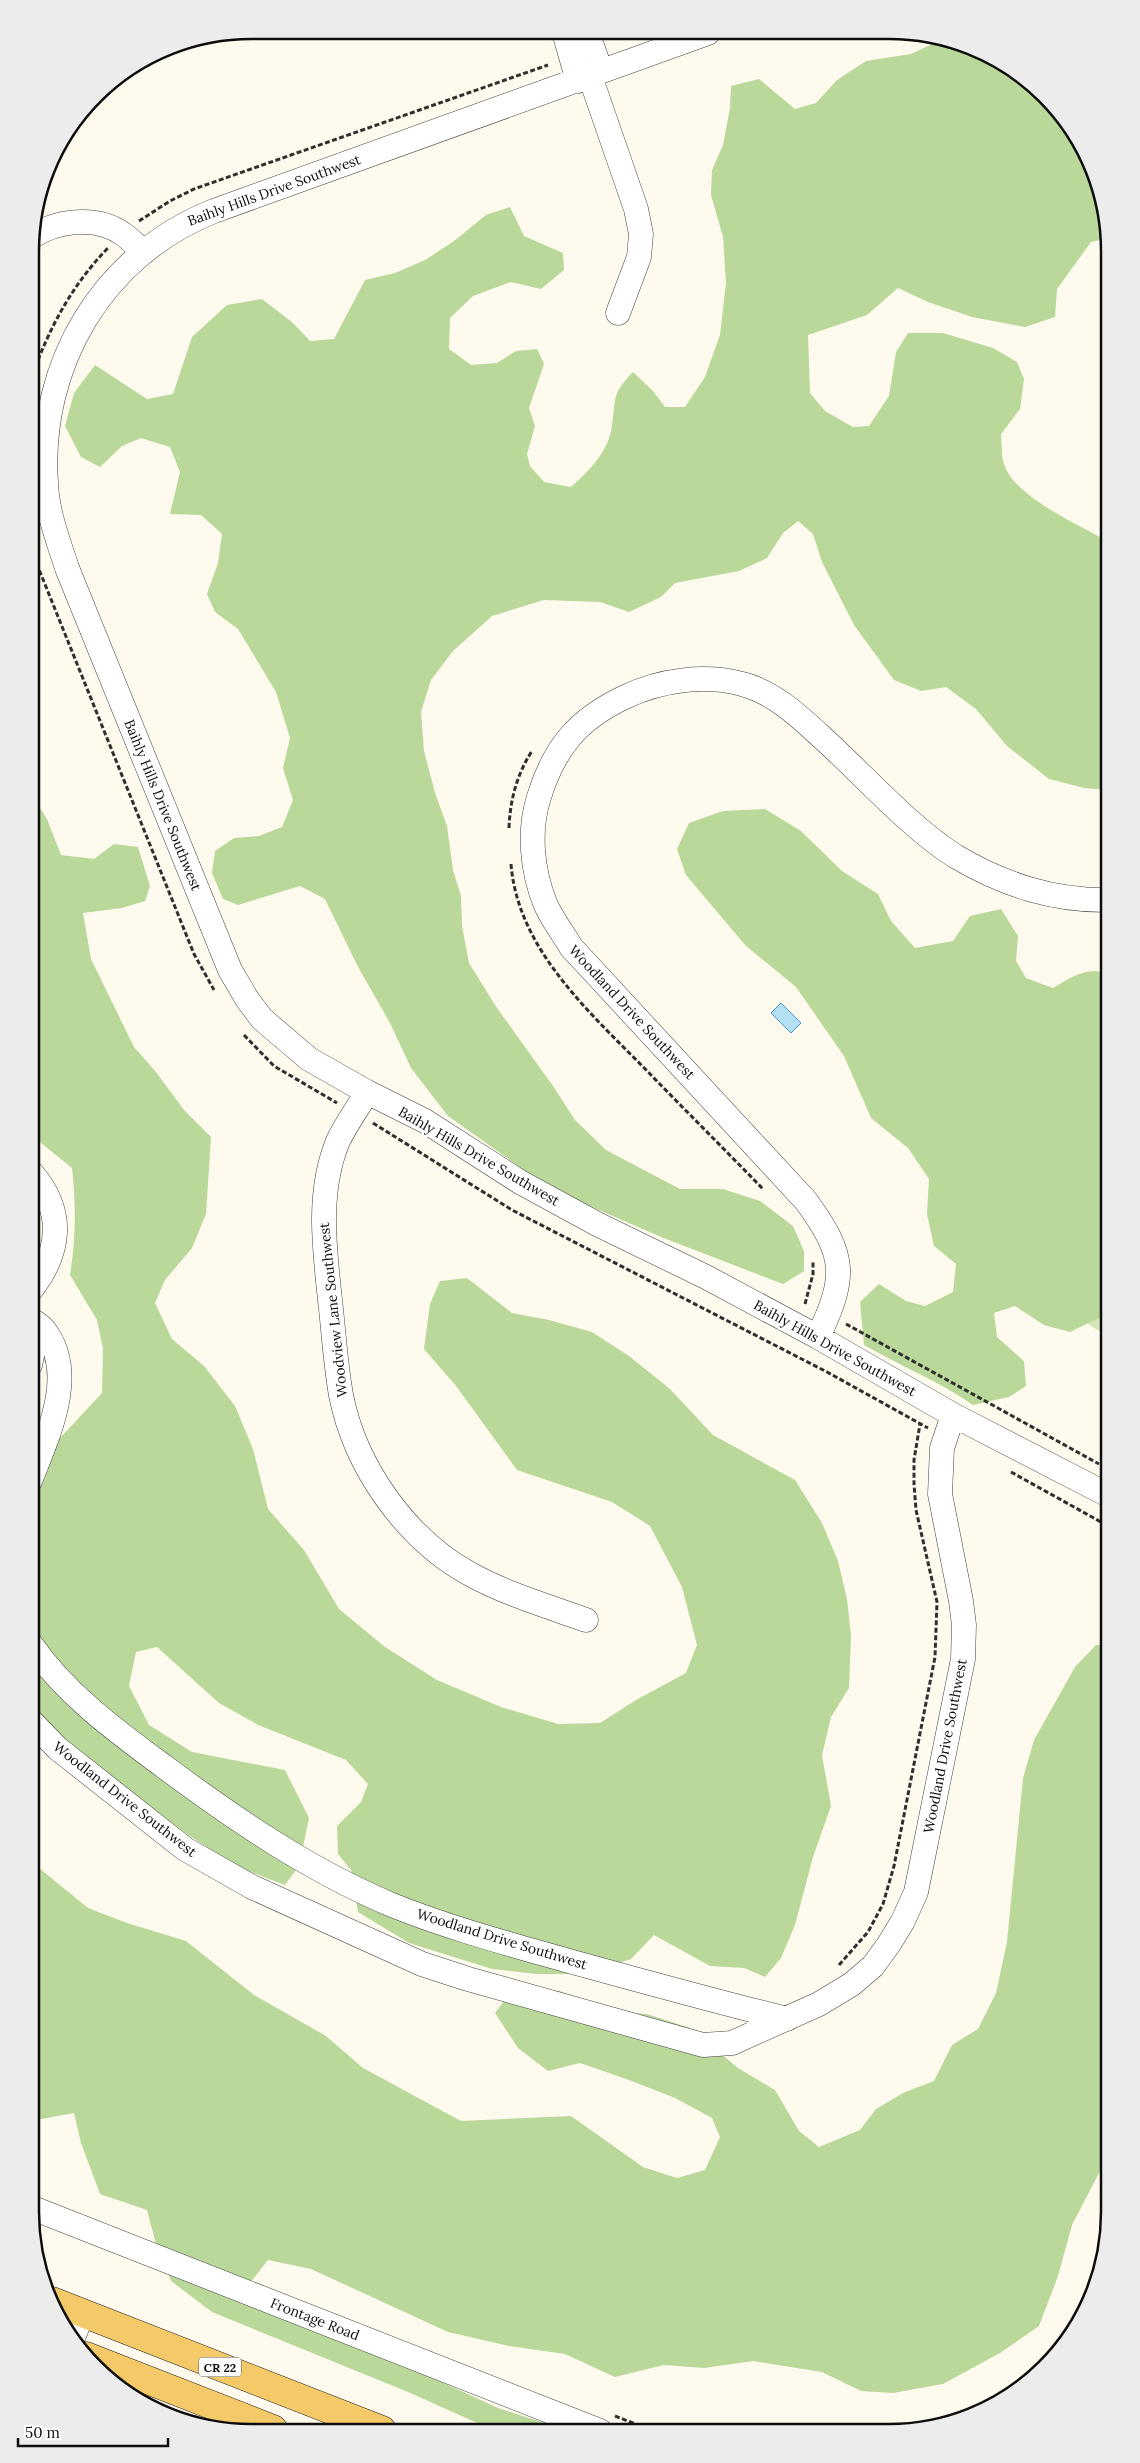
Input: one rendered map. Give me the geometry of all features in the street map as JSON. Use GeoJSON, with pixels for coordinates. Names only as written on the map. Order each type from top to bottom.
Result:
{"type":"FeatureCollection","features":[{"type":"Feature","properties":{"kind":"main road","name":"CR 22"},"geometry":{"type":"LineString","coordinates":[[60,2304],[367,2424]]}},
{"type":"Feature","properties":{"kind":"main road"},"geometry":{"type":"LineString","coordinates":[[101,2362],[260,2424]]}},
{"type":"Feature","properties":{"kind":"street"},"geometry":{"type":"LineString","coordinates":[[568,39],[590,76],[636,209],[641,234],[639,257],[618,313]]}},
{"type":"Feature","properties":{"kind":"street"},"geometry":{"type":"LineString","coordinates":[[587,39],[590,76]]}},
{"type":"Feature","properties":{"kind":"street","name":"Baihly Hills Drive Southwest"},"geometry":{"type":"LineString","coordinates":[[692,39],[186,222],[144,252],[94,303],[76,333],[60,367],[51,404],[46,444],[46,483],[52,525],[70,577],[230,970],[247,999],[262,1019],[310,1059],[432,1126],[520,1182],[706,1277],[818,1337],[953,1415],[1101,1491]]}},
{"type":"Feature","properties":{"kind":"street"},"geometry":{"type":"LineString","coordinates":[[39,234],[60,225],[85,221],[104,224],[122,233],[144,252]]}},
{"type":"Feature","properties":{"kind":"street","name":"Woodland Drive Southwest"},"geometry":{"type":"LineString","coordinates":[[818,1337],[834,1303],[839,1282],[832,1240],[823,1223],[806,1200],[571,947],[546,904],[535,872],[532,837],[537,804],[547,772],[562,744],[582,723],[607,705],[637,691],[676,681],[706,679],[743,684],[765,694],[794,712],[920,829],[954,855],[988,874],[1021,888],[1053,897],[1088,901],[1101,900]]}},
{"type":"Feature","properties":{"kind":"street","name":"Woodview Lane Southwest"},"geometry":{"type":"LineString","coordinates":[[367,1092],[339,1140],[327,1176],[323,1214],[326,1266],[341,1396],[352,1435],[369,1472],[390,1503],[419,1534],[448,1560],[469,1574],[494,1586],[586,1620]]}},
{"type":"Feature","properties":{"kind":"street"},"geometry":{"type":"LineString","coordinates":[[39,1181],[51,1203],[56,1238],[48,1266],[39,1278]]}},
{"type":"Feature","properties":{"kind":"street"},"geometry":{"type":"LineString","coordinates":[[39,1326],[45,1330],[54,1350],[59,1374],[58,1396],[49,1430],[39,1457]]}},
{"type":"Feature","properties":{"kind":"street","name":"Woodland Drive Southwest"},"geometry":{"type":"LineString","coordinates":[[39,1729],[57,1748],[185,1849],[252,1887],[422,1964],[468,1980],[703,2045],[732,2043],[819,2004],[852,1984],[873,1966],[904,1921],[916,1892],[963,1659],[964,1625],[962,1602],[940,1494],[942,1448],[953,1415]]}},
{"type":"Feature","properties":{"kind":"street","name":"Woodland Drive Southwest"},"geometry":{"type":"LineString","coordinates":[[39,1656],[46,1666],[77,1697],[120,1734],[207,1798],[270,1840],[349,1885],[391,1904],[464,1931],[718,2002],[787,2019]]}},
{"type":"Feature","properties":{"kind":"street","name":"Frontage Road"},"geometry":{"type":"LineString","coordinates":[[39,2210],[582,2424]]}},
{"type":"Feature","properties":{"kind":"street"},"geometry":{"type":"LineString","coordinates":[[76,2331],[83,2313]]}},
{"type":"Feature","properties":{"kind":"path"},"geometry":{"type":"LineString","coordinates":[[122,233],[153,210],[194,189],[557,62]]}},
{"type":"Feature","properties":{"kind":"path"},"geometry":{"type":"LineString","coordinates":[[512,797],[524,764],[537,743]]}},
{"type":"Feature","properties":{"kind":"path"},"geometry":{"type":"LineString","coordinates":[[848,1325],[1101,1465]]}},
{"type":"Feature","properties":{"kind":"path"},"geometry":{"type":"LineString","coordinates":[[827,1372],[920,1424],[914,1460],[916,1510],[937,1602],[938,1625],[933,1667],[891,1876],[883,1904],[868,1932],[832,1971]]}},
{"type":"Feature","properties":{"kind":"path"},"geometry":{"type":"LineString","coordinates":[[1008,1470],[1101,1522]]}},
{"type":"Feature","properties":{"kind":"green space"},"geometry":{"type":"Polygon","coordinates":[[[933,44],[957,50],[995,67],[1029,91],[1049,111],[1073,145],[1079,157],[1094,196],[1101,240],[1091,242],[1057,289],[1055,317],[1025,327],[972,317],[928,302],[898,288],[867,315],[808,335],[810,393],[825,411],[853,427],[869,426],[889,396],[896,352],[908,333],[943,333],[993,348],[1017,362],[1024,379],[1020,409],[1001,434],[1004,464],[1019,486],[1031,497],[1075,524],[1101,536],[1101,789],[1084,788],[1049,779],[1007,746],[976,709],[946,687],[921,691],[894,680],[854,625],[822,562],[813,534],[798,521],[783,533],[767,558],[739,571],[675,583],[661,597],[629,612],[600,602],[544,600],[492,616],[453,651],[431,680],[421,712],[424,751],[435,793],[447,826],[453,870],[461,896],[462,926],[469,963],[497,1008],[575,1120],[606,1150],[680,1189],[723,1189],[760,1201],[793,1226],[804,1251],[804,1271],[783,1284],[661,1237],[583,1203],[524,1170],[448,1116],[411,1068],[390,1023],[357,965],[325,899],[300,886],[238,905],[223,899],[212,873],[215,851],[234,838],[259,836],[282,827],[293,800],[283,768],[290,738],[276,692],[238,629],[215,612],[207,594],[218,563],[222,534],[201,515],[170,514],[180,472],[170,447],[141,438],[122,446],[100,467],[81,457],[65,426],[74,393],[95,365],[147,399],[173,394],[192,337],[227,305],[262,299],[293,323],[310,341],[334,339],[365,280],[395,273],[425,260],[454,241],[486,215],[510,207],[524,236],[563,253],[564,270],[541,289],[511,282],[473,296],[450,318],[449,349],[471,365],[497,363],[516,351],[537,349],[544,364],[529,408],[535,426],[527,454],[530,466],[544,482],[571,487],[590,469],[601,455],[609,439],[617,393],[625,380],[633,372],[653,391],[665,407],[685,407],[705,377],[720,335],[726,283],[723,237],[711,195],[712,170],[723,145],[730,108],[731,86],[759,79],[795,109],[816,103],[837,80],[866,61],[911,54],[933,44]]]}},
{"type":"Feature","properties":{"kind":"green space"},"geometry":{"type":"Polygon","coordinates":[[[39,806],[47,819],[61,855],[94,859],[114,844],[138,847],[150,886],[145,901],[122,908],[83,913],[91,959],[134,1047],[156,1072],[184,1110],[211,1137],[206,1214],[192,1248],[165,1280],[155,1303],[172,1339],[204,1366],[235,1406],[253,1449],[268,1509],[304,1550],[339,1609],[385,1647],[437,1680],[501,1707],[558,1724],[600,1723],[636,1700],[686,1673],[697,1645],[682,1587],[650,1526],[612,1502],[517,1470],[456,1386],[424,1349],[430,1304],[440,1281],[467,1278],[512,1313],[549,1320],[592,1332],[629,1356],[670,1389],[713,1435],[795,1480],[822,1523],[838,1561],[847,1599],[851,1635],[849,1688],[831,1717],[822,1755],[831,1806],[813,1857],[795,1925],[781,1958],[765,1977],[744,1968],[710,1966],[654,1935],[631,1959],[585,1974],[536,1974],[492,1969],[409,1943],[358,1912],[351,1870],[338,1854],[337,1826],[361,1802],[368,1784],[346,1760],[258,1725],[219,1703],[157,1647],[136,1652],[129,1686],[149,1725],[192,1752],[285,1770],[309,1818],[299,1866],[285,1885],[238,1867],[188,1835],[100,1771],[39,1714],[39,1453],[60,1438],[102,1393],[103,1349],[97,1320],[70,1275],[75,1222],[72,1168],[39,1141],[39,806]]]}},
{"type":"Feature","properties":{"kind":"green space"},"geometry":{"type":"Polygon","coordinates":[[[765,809],[801,831],[842,871],[878,894],[891,921],[915,948],[953,941],[970,916],[1001,909],[1018,936],[1016,961],[1026,978],[1053,988],[1081,973],[1088,971],[1101,972],[1101,1316],[1070,1332],[1044,1325],[1015,1306],[994,1313],[997,1337],[1024,1361],[1026,1386],[1009,1397],[973,1405],[947,1388],[864,1345],[860,1302],[879,1284],[906,1301],[925,1306],[953,1292],[956,1264],[934,1246],[927,1214],[929,1179],[908,1148],[871,1118],[844,1056],[796,987],[746,946],[686,875],[677,849],[689,823],[723,811],[765,809]]]}},
{"type":"Feature","properties":{"kind":"green space"},"geometry":{"type":"Polygon","coordinates":[[[1101,1246],[1101,1332],[1076,1316],[1101,1246]]]}},
{"type":"Feature","properties":{"kind":"green space"},"geometry":{"type":"Polygon","coordinates":[[[1096,1645],[1101,1645],[1101,2169],[1072,2225],[1058,2276],[1039,2326],[1000,2353],[943,2384],[893,2393],[861,2391],[822,2372],[753,2361],[704,2368],[664,2365],[615,2377],[565,2354],[509,2346],[448,2332],[311,2269],[268,2260],[249,2284],[407,2366],[498,2408],[548,2424],[479,2424],[408,2392],[212,2312],[171,2281],[156,2244],[147,2210],[100,2194],[81,2143],[74,2113],[39,2119],[39,1868],[88,1908],[127,1923],[186,1941],[254,1995],[326,2036],[363,2068],[461,2121],[571,2116],[643,2167],[677,2178],[705,2170],[720,2137],[712,2118],[675,2098],[629,2080],[580,2063],[548,2071],[518,2048],[495,2013],[515,1986],[560,1991],[615,2012],[647,2014],[690,2028],[738,2068],[775,2090],[799,2131],[819,2147],[860,2130],[876,2109],[903,2093],[934,2081],[952,2045],[978,2029],[996,1993],[1007,1942],[1023,1778],[1034,1740],[1075,1667],[1096,1645]]]}},
{"type":"Feature","properties":{"kind":"water"},"geometry":{"type":"Polygon","coordinates":[[[781,1003],[801,1023],[791,1033],[771,1013],[781,1003]]]}}]}
